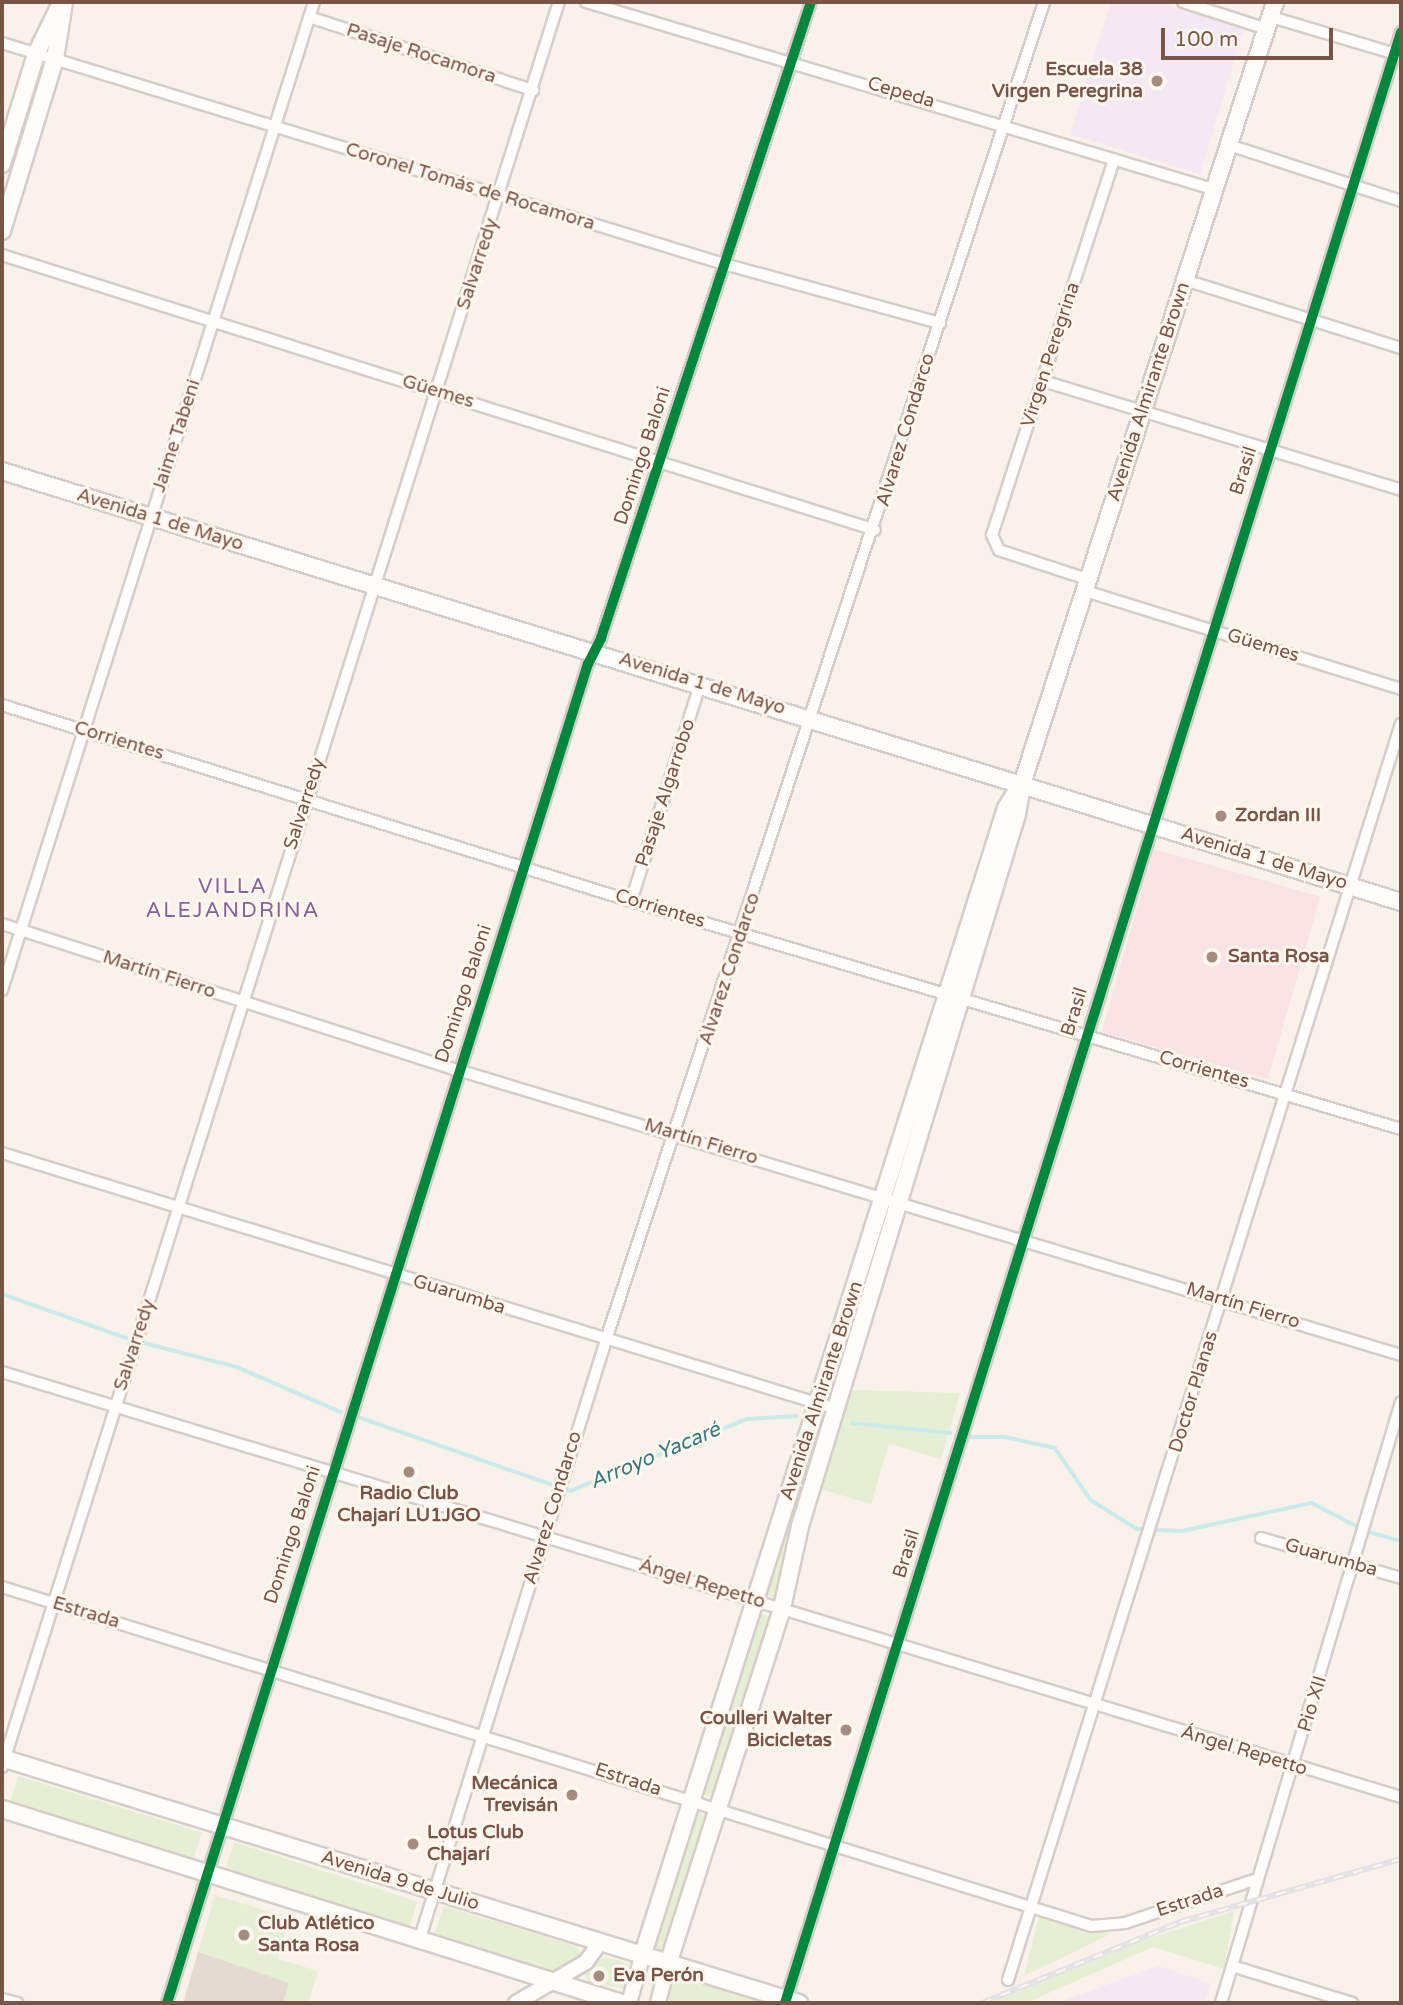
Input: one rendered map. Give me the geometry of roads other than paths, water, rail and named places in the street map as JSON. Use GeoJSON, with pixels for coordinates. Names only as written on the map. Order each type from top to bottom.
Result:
{"type":"FeatureCollection","features":[{"type":"Feature","properties":{"kind":"main road"},"geometry":{"type":"LineString","coordinates":[[2,164],[36,54],[63,2]]}},
{"type":"Feature","properties":{"kind":"main road"},"geometry":{"type":"LineString","coordinates":[[2,231],[55,59],[63,2]]}},
{"type":"Feature","properties":{"kind":"main road","name":"Avenida Almirante Brown"},"geometry":{"type":"LineString","coordinates":[[667,1967],[721,1809],[782,1608],[892,1199],[954,996],[1006,808],[1023,781],[1271,16]]}},
{"type":"Feature","properties":{"kind":"main road","name":"Avenida 1 de Mayo"},"geometry":{"type":"LineString","coordinates":[[2,471],[375,587],[1023,781],[1401,902]]}},
{"type":"Feature","properties":{"kind":"main road","name":"Avenida Almirante Brown"},"geometry":{"type":"LineString","coordinates":[[642,1957],[818,1404],[892,1199]]}},
{"type":"Feature","properties":{"kind":"main road","name":"Avenida 9 de Julio"},"geometry":{"type":"LineString","coordinates":[[3,1761],[435,1891],[667,1967],[790,2002]]}},
{"type":"Feature","properties":{"kind":"main road"},"geometry":{"type":"LineString","coordinates":[[2,1809],[558,1980],[622,2003]]}},
{"type":"Feature","properties":{"kind":"street","name":"Jaime Tabeni"},"geometry":{"type":"LineString","coordinates":[[2,990],[314,2]]}},
{"type":"Feature","properties":{"kind":"street","name":"Salvarredy"},"geometry":{"type":"LineString","coordinates":[[3,1761],[559,2]]}},
{"type":"Feature","properties":{"kind":"street","name":"Cepeda"},"geometry":{"type":"LineString","coordinates":[[586,2],[1006,124],[1213,189]]}},
{"type":"Feature","properties":{"kind":"street","name":"Domingo Baloni"},"geometry":{"type":"LineString","coordinates":[[167,2003],[220,1825],[523,866],[811,2]]}},
{"type":"Feature","properties":{"kind":"street","name":"Alvarez Condarco"},"geometry":{"type":"LineString","coordinates":[[420,1938],[606,1340],[677,1134],[875,530],[1044,2]]}},
{"type":"Feature","properties":{"kind":"street"},"geometry":{"type":"LineString","coordinates":[[1183,2],[1271,16],[1398,54]]}},
{"type":"Feature","properties":{"kind":"street","name":"Pasaje Rocamora"},"geometry":{"type":"LineString","coordinates":[[309,17],[533,90]]}},
{"type":"Feature","properties":{"kind":"street","name":"Brasil"},"geometry":{"type":"LineString","coordinates":[[790,2002],[835,1845],[1269,450],[1398,54],[1401,32]]}},
{"type":"Feature","properties":{"kind":"street","name":"Coronel Tomás de Rocamora"},"geometry":{"type":"LineString","coordinates":[[2,43],[499,197],[724,264],[940,323]]}},
{"type":"Feature","properties":{"kind":"street"},"geometry":{"type":"LineString","coordinates":[[1229,145],[1401,201]]}},
{"type":"Feature","properties":{"kind":"street","name":"Virgen Peregrina"},"geometry":{"type":"LineString","coordinates":[[999,550],[992,535],[1114,159]]}},
{"type":"Feature","properties":{"kind":"street","name":"Güemes"},"geometry":{"type":"LineString","coordinates":[[2,255],[875,530]]}},
{"type":"Feature","properties":{"kind":"street"},"geometry":{"type":"LineString","coordinates":[[1185,279],[1401,348]]}},
{"type":"Feature","properties":{"kind":"street"},"geometry":{"type":"LineString","coordinates":[[1043,381],[1401,490]]}},
{"type":"Feature","properties":{"kind":"street","name":"Güemes"},"geometry":{"type":"LineString","coordinates":[[999,550],[1213,630],[1401,689]]}},
{"type":"Feature","properties":{"kind":"street","name":"Pasaje Algarrobo"},"geometry":{"type":"LineString","coordinates":[[631,901],[700,685]]}},
{"type":"Feature","properties":{"kind":"street","name":"Corrientes"},"geometry":{"type":"LineString","coordinates":[[2,705],[631,901],[1086,1037],[1287,1093],[1401,1129]]}},
{"type":"Feature","properties":{"kind":"street","name":"Doctor Planas"},"geometry":{"type":"LineString","coordinates":[[1008,1980],[1034,1908],[1401,724]]}},
{"type":"Feature","properties":{"kind":"street","name":"Martín Fierro"},"geometry":{"type":"LineString","coordinates":[[2,924],[458,1070],[1401,1355]]}},
{"type":"Feature","properties":{"kind":"street","name":"Guarumba"},"geometry":{"type":"LineString","coordinates":[[2,1153],[836,1409]]}},
{"type":"Feature","properties":{"kind":"street","name":"Ángel Repetto"},"geometry":{"type":"LineString","coordinates":[[2,1372],[1401,1797]]}},
{"type":"Feature","properties":{"kind":"street","name":"Pio XII"},"geometry":{"type":"LineString","coordinates":[[1221,2003],[1254,1880],[1294,1766],[1356,1565],[1401,1402]]}},
{"type":"Feature","properties":{"kind":"street","name":"Guarumba"},"geometry":{"type":"LineString","coordinates":[[1261,1538],[1401,1578]]}},
{"type":"Feature","properties":{"kind":"street","name":"Estrada"},"geometry":{"type":"LineString","coordinates":[[2,1587],[483,1734],[1034,1908],[1108,1926],[1254,1880]]}},
{"type":"Feature","properties":{"kind":"street"},"geometry":{"type":"LineString","coordinates":[[516,2003],[586,1962],[599,1944]]}},
{"type":"Feature","properties":{"kind":"street","name":"Avenida Almirante Brown"},"geometry":{"type":"LineString","coordinates":[[629,2003],[642,1957]]}},
{"type":"Feature","properties":{"kind":"street"},"geometry":{"type":"LineString","coordinates":[[1232,1966],[1352,2003]]}},
{"type":"Feature","properties":{"kind":"street","name":"Avenida Almirante Brown"},"geometry":{"type":"LineString","coordinates":[[658,2003],[667,1967]]}},
{"type":"Feature","properties":{"kind":"street"},"geometry":{"type":"LineString","coordinates":[[2,1999],[17,2003]]}},
{"type":"Feature","properties":{"kind":"waterway","name":"Arroyo Yacaré"},"geometry":{"type":"LineString","coordinates":[[2,1294],[126,1338]]}},
{"type":"Feature","properties":{"kind":"waterway","name":"Arroyo Yacaré"},"geometry":{"type":"LineString","coordinates":[[144,1343],[237,1367],[341,1412]]}},
{"type":"Feature","properties":{"kind":"waterway","name":"Arroyo Yacaré"},"geometry":{"type":"LineString","coordinates":[[358,1417],[570,1491],[747,1419],[797,1416]]}},
{"type":"Feature","properties":{"kind":"waterway","name":"Arroyo Yacaré"},"geometry":{"type":"LineString","coordinates":[[852,1423],[950,1433]]}},
{"type":"Feature","properties":{"kind":"waterway","name":"Arroyo Yacaré"},"geometry":{"type":"LineString","coordinates":[[971,1437],[1005,1437],[1055,1448],[1091,1500],[1137,1529],[1182,1531],[1312,1503],[1366,1531],[1401,1541]]}},
{"type":"Feature","properties":{"kind":"railway"},"geometry":{"type":"LineString","coordinates":[[982,2003],[1180,1922],[1401,1859]]}},
{"type":"Feature","properties":{"kind":"place","name":"Escuela 38 Virgen Peregrina"},"geometry":{"type":"Point","coordinates":[1157,81]}},
{"type":"Feature","properties":{"kind":"place","name":"Zordan III"},"geometry":{"type":"Point","coordinates":[1221,816]}},
{"type":"Feature","properties":{"kind":"place","name":"Santa Rosa"},"geometry":{"type":"Point","coordinates":[1212,957]}},
{"type":"Feature","properties":{"kind":"place","name":"Radio Club Chajarí LU1JGO"},"geometry":{"type":"Point","coordinates":[409,1472]}},
{"type":"Feature","properties":{"kind":"place","name":"Coulleri Walter Bicicletas"},"geometry":{"type":"Point","coordinates":[846,1730]}},
{"type":"Feature","properties":{"kind":"place","name":"Mecánica Trevisán"},"geometry":{"type":"Point","coordinates":[572,1795]}},
{"type":"Feature","properties":{"kind":"place","name":"Lotus Club Chajarí"},"geometry":{"type":"Point","coordinates":[413,1844]}},
{"type":"Feature","properties":{"kind":"place","name":"Club Atlético Santa Rosa"},"geometry":{"type":"Point","coordinates":[244,1935]}},
{"type":"Feature","properties":{"kind":"place","name":"Eva Perón"},"geometry":{"type":"Point","coordinates":[599,1976]}},
{"type":"Feature","properties":{"kind":"district","name":"VILLA ALEJANDRINA"},"geometry":{"type":"Point","coordinates":[233,899]}}]}
